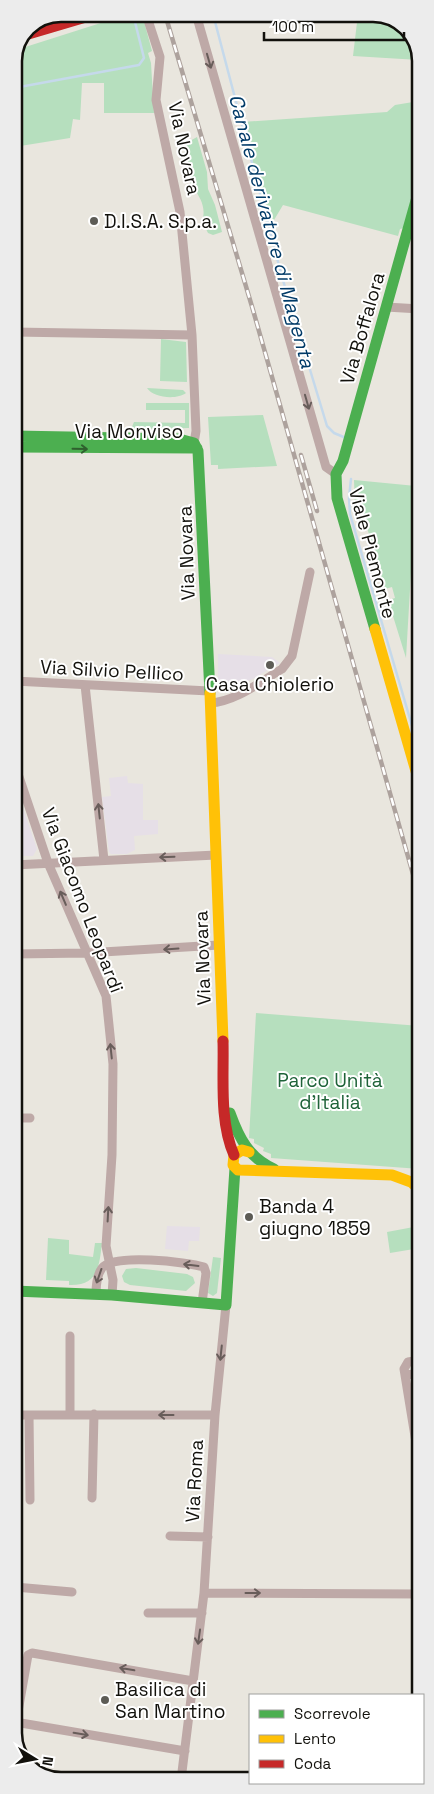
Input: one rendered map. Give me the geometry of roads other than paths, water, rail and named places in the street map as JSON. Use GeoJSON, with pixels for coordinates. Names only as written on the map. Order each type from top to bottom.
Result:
{"type":"FeatureCollection","features":[{"type":"Feature","properties":{"kind":"street"},"geometry":{"type":"LineString","coordinates":[[37,31],[66,23]]}},
{"type":"Feature","properties":{"kind":"street","name":"Via Novara"},"geometry":{"type":"LineString","coordinates":[[149,23],[160,57],[156,100],[180,212],[192,335],[210,703],[228,1140],[234,1155]]}},
{"type":"Feature","properties":{"kind":"street"},"geometry":{"type":"LineString","coordinates":[[199,23],[326,467],[336,474]]}},
{"type":"Feature","properties":{"kind":"street","name":"Via Boffalora"},"geometry":{"type":"LineString","coordinates":[[336,474],[344,461],[412,218]]}},
{"type":"Feature","properties":{"kind":"street"},"geometry":{"type":"LineString","coordinates":[[386,307],[412,309]]}},
{"type":"Feature","properties":{"kind":"street"},"geometry":{"type":"LineString","coordinates":[[23,332],[192,335]]}},
{"type":"Feature","properties":{"kind":"street","name":"Via Monviso"},"geometry":{"type":"LineString","coordinates":[[23,437],[61,443]]}},
{"type":"Feature","properties":{"kind":"street","name":"Via Monviso"},"geometry":{"type":"LineString","coordinates":[[23,446],[61,443],[196,446]]}},
{"type":"Feature","properties":{"kind":"street","name":"Viale Piemonte"},"geometry":{"type":"LineString","coordinates":[[336,474],[337,498],[412,757]]}},
{"type":"Feature","properties":{"kind":"street"},"geometry":{"type":"LineString","coordinates":[[210,703],[235,696],[282,669],[288,663],[292,656],[310,572]]}},
{"type":"Feature","properties":{"kind":"street","name":"Via Silvio Pellico"},"geometry":{"type":"LineString","coordinates":[[23,682],[209,690]]}},
{"type":"Feature","properties":{"kind":"street"},"geometry":{"type":"LineString","coordinates":[[85,685],[104,860]]}},
{"type":"Feature","properties":{"kind":"street","name":"Via Giacomo Leopardi"},"geometry":{"type":"LineString","coordinates":[[23,792],[48,863],[106,996],[113,1064],[112,1155],[106,1246],[113,1280],[112,1295]]}},
{"type":"Feature","properties":{"kind":"street"},"geometry":{"type":"LineString","coordinates":[[23,864],[216,855]]}},
{"type":"Feature","properties":{"kind":"street"},"geometry":{"type":"LineString","coordinates":[[23,954],[86,953],[219,945]]}},
{"type":"Feature","properties":{"kind":"street","name":"Via Novara"},"geometry":{"type":"LineString","coordinates":[[226,1099],[238,1135],[251,1155]]}},
{"type":"Feature","properties":{"kind":"street"},"geometry":{"type":"LineString","coordinates":[[23,1118],[30,1118]]}},
{"type":"Feature","properties":{"kind":"street"},"geometry":{"type":"LineString","coordinates":[[281,1172],[264,1166],[242,1150],[234,1155],[232,1162],[242,1170],[281,1172],[392,1175],[412,1183]]}},
{"type":"Feature","properties":{"kind":"street"},"geometry":{"type":"LineString","coordinates":[[242,1170],[253,1164],[251,1155]]}},
{"type":"Feature","properties":{"kind":"street","name":"Via Roma"},"geometry":{"type":"LineString","coordinates":[[182,1771],[204,1593],[215,1415],[226,1305],[234,1182],[242,1170]]}},
{"type":"Feature","properties":{"kind":"street"},"geometry":{"type":"LineString","coordinates":[[96,1294],[98,1276],[102,1267],[109,1262],[128,1259],[204,1267],[206,1273],[202,1303]]}},
{"type":"Feature","properties":{"kind":"street"},"geometry":{"type":"LineString","coordinates":[[23,1291],[112,1295],[226,1305]]}},
{"type":"Feature","properties":{"kind":"street"},"geometry":{"type":"LineString","coordinates":[[70,1336],[70,1414]]}},
{"type":"Feature","properties":{"kind":"street"},"geometry":{"type":"LineString","coordinates":[[412,1361],[408,1362],[404,1369],[407,1375],[406,1383],[412,1419]]}},
{"type":"Feature","properties":{"kind":"street"},"geometry":{"type":"LineString","coordinates":[[407,1375],[412,1374]]}},
{"type":"Feature","properties":{"kind":"street"},"geometry":{"type":"LineString","coordinates":[[92,1498],[94,1414]]}},
{"type":"Feature","properties":{"kind":"street"},"geometry":{"type":"LineString","coordinates":[[23,1415],[215,1415]]}},
{"type":"Feature","properties":{"kind":"street"},"geometry":{"type":"LineString","coordinates":[[29,1415],[30,1500]]}},
{"type":"Feature","properties":{"kind":"street"},"geometry":{"type":"LineString","coordinates":[[170,1536],[208,1537]]}},
{"type":"Feature","properties":{"kind":"street"},"geometry":{"type":"LineString","coordinates":[[23,1588],[72,1592]]}},
{"type":"Feature","properties":{"kind":"street"},"geometry":{"type":"LineString","coordinates":[[204,1593],[412,1594]]}},
{"type":"Feature","properties":{"kind":"street"},"geometry":{"type":"LineString","coordinates":[[148,1613],[202,1613]]}},
{"type":"Feature","properties":{"kind":"street"},"geometry":{"type":"LineString","coordinates":[[23,1681],[28,1655],[32,1653],[193,1681]]}},
{"type":"Feature","properties":{"kind":"street"},"geometry":{"type":"LineString","coordinates":[[23,1724],[185,1750]]}},
{"type":"Feature","properties":{"kind":"waterway"},"geometry":{"type":"LineString","coordinates":[[23,86],[139,65],[144,58],[135,23]]}},
{"type":"Feature","properties":{"kind":"waterway","name":"Canale derivatore di Magenta"},"geometry":{"type":"LineString","coordinates":[[215,23],[282,277],[327,426],[334,433],[346,438]]}},
{"type":"Feature","properties":{"kind":"waterway","name":"Canale derivatore di Magenta"},"geometry":{"type":"LineString","coordinates":[[351,479],[350,514],[412,726]]}},
{"type":"Feature","properties":{"kind":"railway"},"geometry":{"type":"LineString","coordinates":[[168,23],[253,310],[412,871]]}},
{"type":"Feature","properties":{"kind":"railway"},"geometry":{"type":"LineString","coordinates":[[301,455],[317,511]]}},
{"type":"Feature","properties":{"kind":"place","name":"D.I.S.A. S.p.a."},"geometry":{"type":"Point","coordinates":[94,221]}},
{"type":"Feature","properties":{"kind":"place","name":"Casa Chiolerio"},"geometry":{"type":"Point","coordinates":[270,665]}},
{"type":"Feature","properties":{"kind":"place","name":"Banda 4 giugno 1859"},"geometry":{"type":"Point","coordinates":[249,1217]}},
{"type":"Feature","properties":{"kind":"place","name":"Basilica di San Martino"},"geometry":{"type":"Point","coordinates":[105,1700]}},
{"type":"Feature","properties":{"kind":"park label","name":"Parco Unità d'Italia"},"geometry":{"type":"Point","coordinates":[330,1091]}}]}
